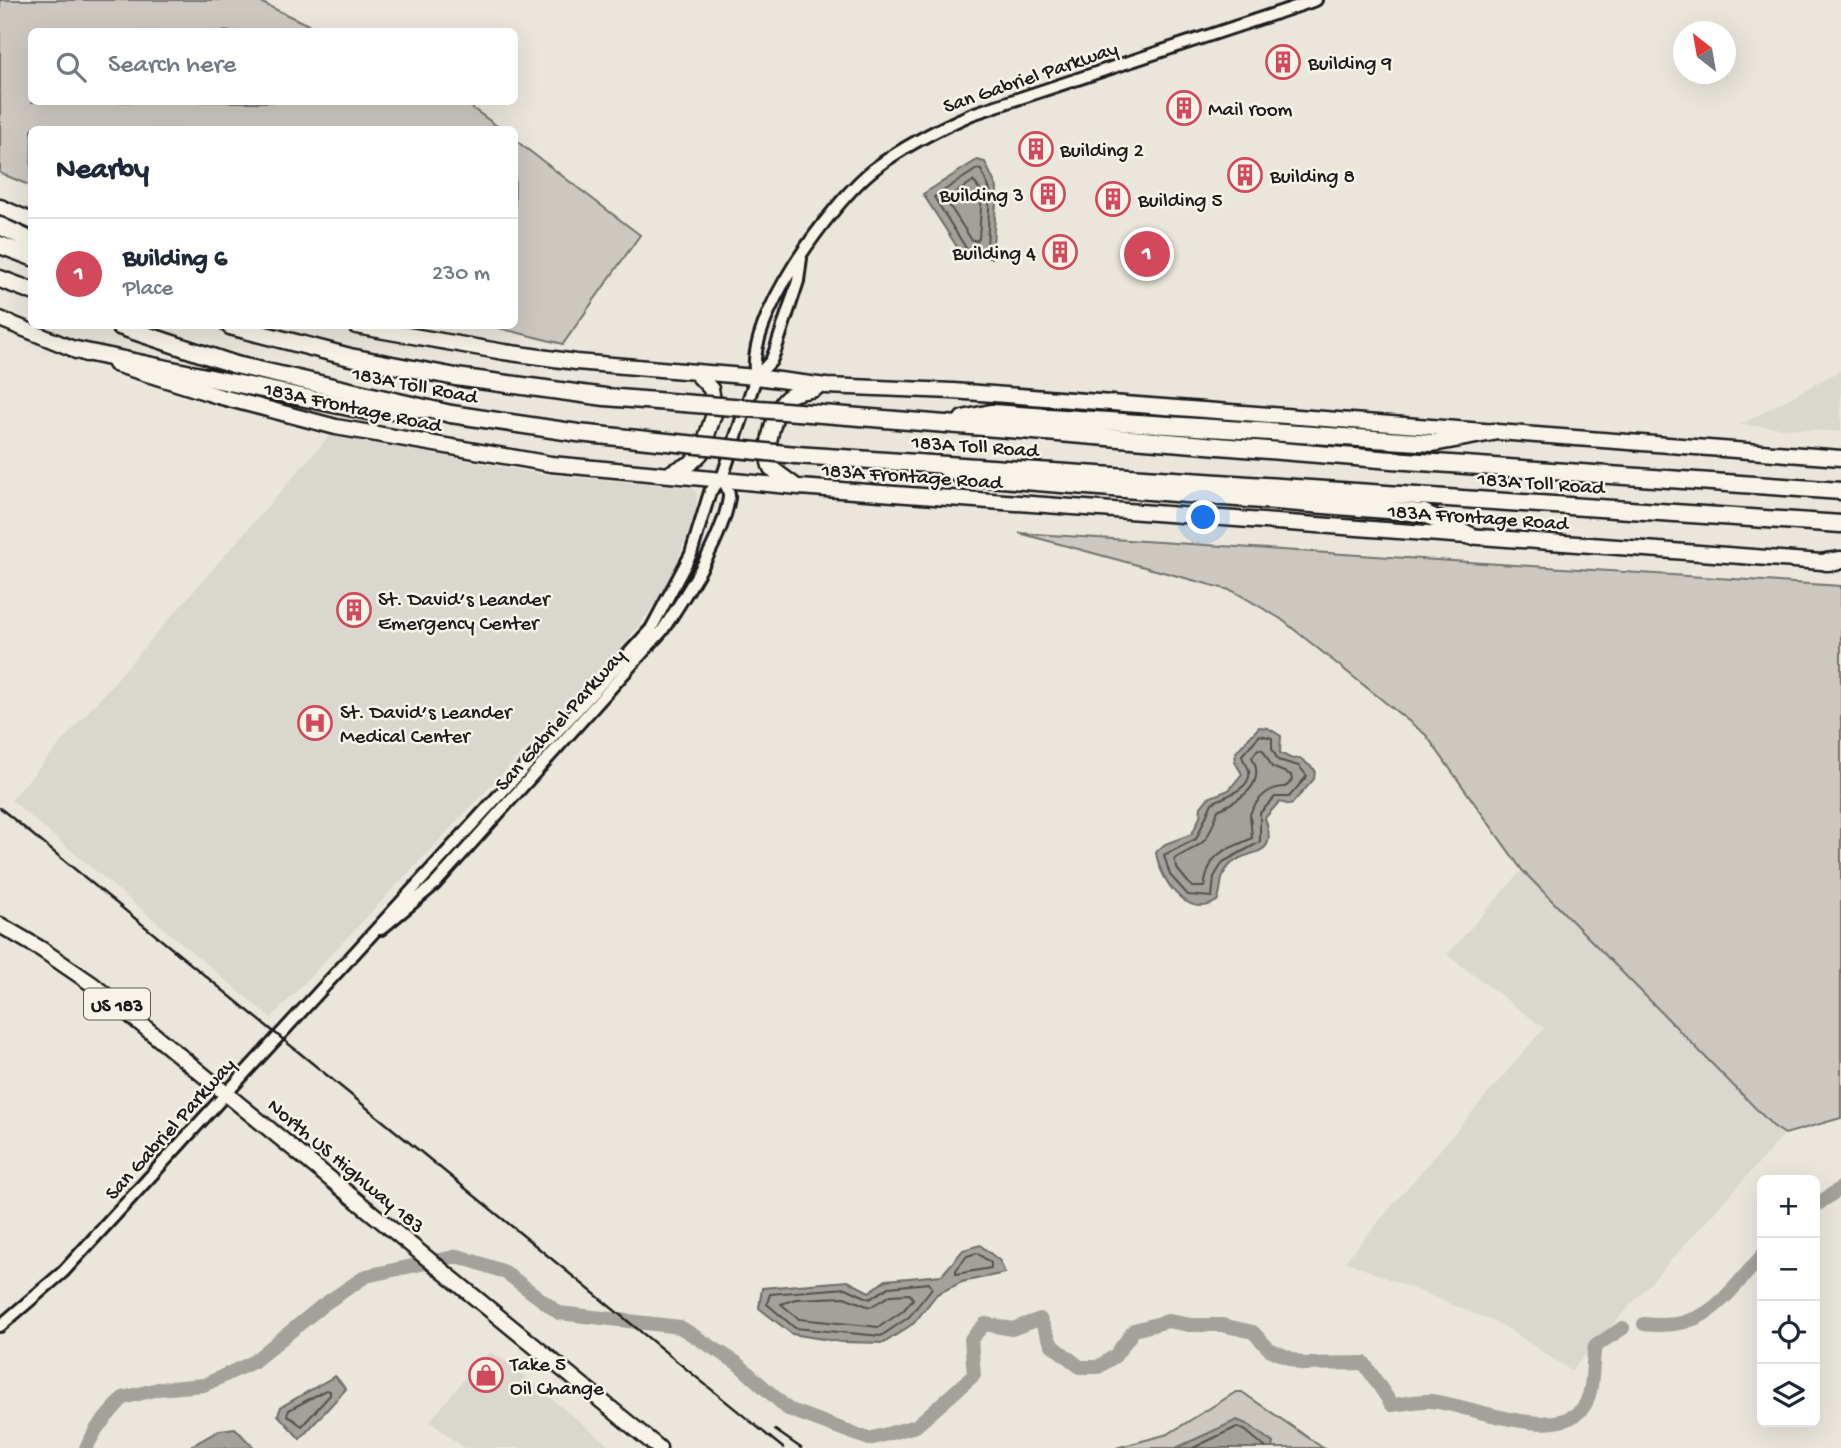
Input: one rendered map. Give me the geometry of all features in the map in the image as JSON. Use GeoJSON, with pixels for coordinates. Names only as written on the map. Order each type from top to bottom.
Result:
{"type":"FeatureCollection","features":[{"type":"Feature","properties":{"kind":"highway"},"geometry":{"type":"LineString","coordinates":[[0,226],[28,239]]}},
{"type":"Feature","properties":{"kind":"highway"},"geometry":{"type":"LineString","coordinates":[[0,245],[28,256]]}},
{"type":"Feature","properties":{"kind":"highway"},"geometry":{"type":"LineString","coordinates":[[0,279],[28,290]]}},
{"type":"Feature","properties":{"kind":"highway","name":"183A Toll Road"},"geometry":{"type":"LineString","coordinates":[[128,329],[236,365],[426,409],[578,433],[796,455],[1392,492],[1841,524]]}},
{"type":"Feature","properties":{"kind":"highway","name":"183A Toll Road"},"geometry":{"type":"LineString","coordinates":[[242,329],[350,358],[456,377],[606,397],[1392,460],[1841,491]]}},
{"type":"Feature","properties":{"kind":"highway"},"geometry":{"type":"LineString","coordinates":[[252,329],[276,338]]}},
{"type":"Feature","properties":{"kind":"highway"},"geometry":{"type":"LineString","coordinates":[[76,350],[368,411],[426,409]]}},
{"type":"Feature","properties":{"kind":"highway"},"geometry":{"type":"LineString","coordinates":[[944,423],[991,413],[1433,443],[1493,432]]}},
{"type":"Feature","properties":{"kind":"highway"},"geometry":{"type":"LineString","coordinates":[[938,463],[963,476],[1423,513],[1471,536]]}},
{"type":"Feature","properties":{"kind":"main road"},"geometry":{"type":"LineString","coordinates":[[0,207],[28,219]]}},
{"type":"Feature","properties":{"kind":"main road","name":"183A Frontage Road"},"geometry":{"type":"LineString","coordinates":[[0,319],[161,380],[336,427],[502,458],[799,487],[1836,562]]}},
{"type":"Feature","properties":{"kind":"main road"},"geometry":{"type":"LineString","coordinates":[[373,329],[504,352],[826,386],[953,391],[1841,458]]}},
{"type":"Feature","properties":{"kind":"main road"},"geometry":{"type":"LineString","coordinates":[[667,474],[690,464],[701,453],[715,411],[711,389],[695,373]]}},
{"type":"Feature","properties":{"kind":"main road"},"geometry":{"type":"LineString","coordinates":[[799,487],[771,468],[766,449],[781,406],[787,397],[826,386]]}},
{"type":"Feature","properties":{"kind":"main road","name":"North US Highway 183"},"geometry":{"type":"LineString","coordinates":[[0,925],[76,972],[659,1448]]}},
{"type":"Feature","properties":{"kind":"street","name":"San Gabriel Parkway"},"geometry":{"type":"LineString","coordinates":[[756,377],[754,354],[778,291],[844,198],[873,170],[941,128],[972,114],[1316,0]]}},
{"type":"Feature","properties":{"kind":"street","name":"San Gabriel Parkway"},"geometry":{"type":"LineString","coordinates":[[0,1326],[63,1272],[650,629],[691,554],[710,492],[722,478],[756,377],[775,351],[798,281],[801,258]]}},
{"type":"Feature","properties":{"kind":"street","name":"San Gabriel Parkway"},"geometry":{"type":"LineString","coordinates":[[358,948],[435,884],[662,631],[681,602],[716,534],[729,498],[722,478]]}},
{"type":"Feature","properties":{"kind":"shaded area"},"geometry":{"type":"Polygon","coordinates":[[[0,0],[256,0],[315,28],[28,28],[28,105],[468,105],[497,126],[28,126],[28,185],[0,173],[0,0]]]}},
{"type":"Feature","properties":{"kind":"shaded area"},"geometry":{"type":"Polygon","coordinates":[[[518,142],[640,235],[563,344],[503,329],[518,329],[518,142]]]}},
{"type":"Feature","properties":{"kind":"shaded area"},"geometry":{"type":"Polygon","coordinates":[[[1841,370],[1841,432],[1740,425],[1841,370]]]}},
{"type":"Feature","properties":{"kind":"shaded area","name":"St. David’s Leander Medical Center"},"geometry":{"type":"Polygon","coordinates":[[[330,435],[540,474],[693,488],[697,494],[695,517],[666,589],[624,645],[271,1018],[11,800],[330,435]]]}},
{"type":"Feature","properties":{"kind":"shaded area"},"geometry":{"type":"Polygon","coordinates":[[[1019,533],[1841,586],[1841,1118],[1785,1134],[1773,1126],[1522,870],[1426,735],[1281,619],[1233,591],[1019,533]]]}},
{"type":"Feature","properties":{"kind":"shaded area"},"geometry":{"type":"Polygon","coordinates":[[[1522,870],[1773,1126],[1785,1134],[1571,1371],[1502,1325],[1345,1261],[1544,1028],[1447,955],[1522,870]]]}},
{"type":"Feature","properties":{"kind":"shaded area"},"geometry":{"type":"Polygon","coordinates":[[[491,1353],[504,1360],[612,1448],[464,1448],[430,1421],[483,1356],[491,1353]]]}},
{"type":"Feature","properties":{"kind":"shaded area"},"geometry":{"type":"Polygon","coordinates":[[[1236,1392],[1242,1392],[1323,1448],[1116,1448],[1168,1434],[1236,1392]]]}},
{"type":"Feature","properties":{"kind":"water"},"geometry":{"type":"Polygon","coordinates":[[[977,160],[985,162],[997,188],[992,258],[963,256],[923,194],[977,160]]]}},
{"type":"Feature","properties":{"kind":"water"},"geometry":{"type":"Polygon","coordinates":[[[1259,727],[1268,728],[1281,736],[1280,753],[1292,759],[1300,758],[1315,770],[1314,779],[1291,805],[1279,802],[1265,818],[1268,841],[1265,847],[1229,866],[1223,874],[1217,901],[1206,906],[1195,905],[1185,901],[1168,884],[1156,852],[1165,844],[1192,834],[1200,817],[1201,807],[1208,798],[1229,790],[1242,774],[1235,762],[1236,752],[1259,727]]]}},
{"type":"Feature","properties":{"kind":"water"},"geometry":{"type":"Polygon","coordinates":[[[980,1245],[1000,1261],[1005,1273],[962,1282],[937,1294],[914,1323],[884,1343],[841,1342],[792,1334],[759,1308],[762,1288],[848,1281],[869,1292],[886,1280],[942,1275],[963,1250],[980,1245]]]}},
{"type":"Feature","properties":{"kind":"water"},"geometry":{"type":"Polygon","coordinates":[[[335,1376],[346,1389],[300,1439],[278,1415],[281,1407],[335,1376]]]}},
{"type":"Feature","properties":{"kind":"water"},"geometry":{"type":"Polygon","coordinates":[[[1237,1420],[1249,1425],[1273,1443],[1272,1448],[1176,1448],[1237,1420]]]}},
{"type":"Feature","properties":{"kind":"water"},"geometry":{"type":"Polygon","coordinates":[[[235,1428],[254,1448],[188,1448],[220,1430],[235,1428]]]}},
{"type":"Feature","properties":{"kind":"waterway"},"geometry":{"type":"LineString","coordinates":[[1820,1203],[1841,1188]]}},
{"type":"Feature","properties":{"kind":"waterway"},"geometry":{"type":"LineString","coordinates":[[86,1448],[97,1428],[123,1398],[158,1389],[204,1385],[253,1362],[323,1305],[366,1276],[458,1256],[505,1272],[559,1313],[680,1327],[737,1363],[788,1409],[869,1439],[916,1426],[974,1375],[971,1339],[985,1324],[1012,1329],[1040,1319],[1052,1345],[1080,1367],[1098,1367],[1115,1356],[1134,1330],[1168,1321],[1190,1325],[1222,1325],[1253,1332],[1269,1349],[1303,1364],[1364,1363],[1392,1405],[1430,1401],[1509,1419],[1551,1423],[1568,1419],[1582,1409],[1591,1387],[1595,1346],[1623,1328]]}},
{"type":"Feature","properties":{"kind":"waterway"},"geometry":{"type":"LineString","coordinates":[[1644,1324],[1684,1323],[1699,1317],[1725,1298],[1757,1262]]}},
{"type":"Feature","properties":{"kind":"railway"},"geometry":{"type":"LineString","coordinates":[[0,808],[783,1448]]}},
{"type":"Feature","properties":{"kind":"railway"},"geometry":{"type":"LineString","coordinates":[[775,1430],[801,1448]]}},
{"type":"Feature","properties":{"kind":"place","name":"Building 9"},"geometry":{"type":"Point","coordinates":[1283,62]}},
{"type":"Feature","properties":{"kind":"place","name":"Mail room"},"geometry":{"type":"Point","coordinates":[1184,108]}},
{"type":"Feature","properties":{"kind":"place","name":"Building 2"},"geometry":{"type":"Point","coordinates":[1036,149]}},
{"type":"Feature","properties":{"kind":"place","name":"Building 8"},"geometry":{"type":"Point","coordinates":[1245,175]}},
{"type":"Feature","properties":{"kind":"place","name":"Building 3"},"geometry":{"type":"Point","coordinates":[1048,194]}},
{"type":"Feature","properties":{"kind":"place","name":"Building 5"},"geometry":{"type":"Point","coordinates":[1113,199]}},
{"type":"Feature","properties":{"kind":"place","name":"Building 4"},"geometry":{"type":"Point","coordinates":[1060,252]}},
{"type":"Feature","properties":{"kind":"place","name":"Building 6"},"geometry":{"type":"Point","coordinates":[1147,254]}},
{"type":"Feature","properties":{"kind":"place","name":"St. David’s Leander Emergency Center"},"geometry":{"type":"Point","coordinates":[354,610]}},
{"type":"Feature","properties":{"kind":"place","name":"St. David’s Leander Medical Center"},"geometry":{"type":"Point","coordinates":[315,723]}},
{"type":"Feature","properties":{"kind":"place","name":"Take 5 Oil Change"},"geometry":{"type":"Point","coordinates":[486,1375]}}]}
